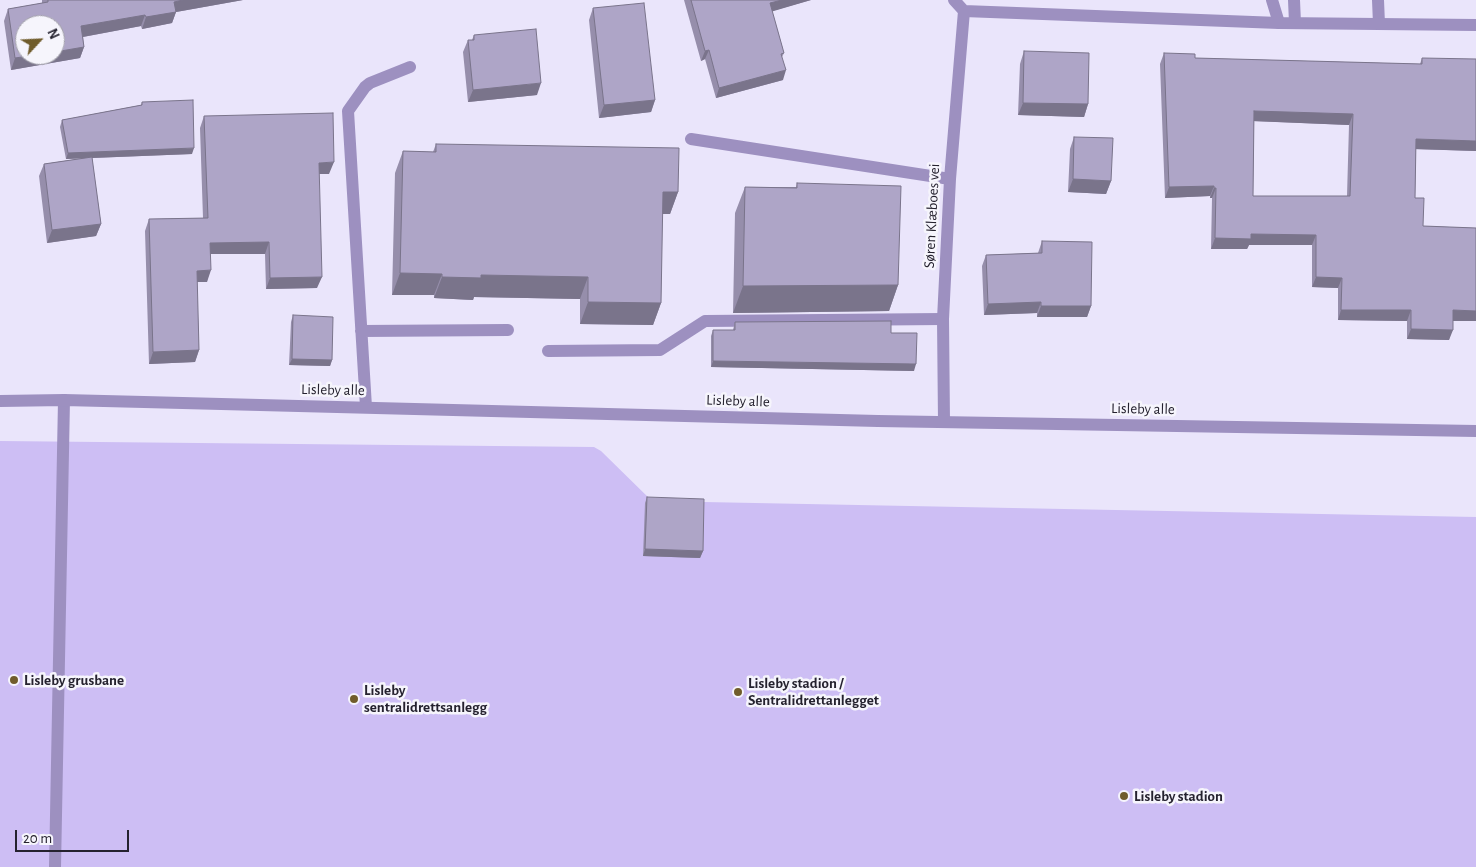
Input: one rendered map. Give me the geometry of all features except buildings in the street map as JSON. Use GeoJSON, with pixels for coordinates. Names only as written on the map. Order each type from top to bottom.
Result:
{"type":"FeatureCollection","features":[{"type":"Feature","properties":{"kind":"street"},"geometry":{"type":"LineString","coordinates":[[954,0],[964,11],[1279,23],[1476,25]]}},
{"type":"Feature","properties":{"kind":"street"},"geometry":{"type":"LineString","coordinates":[[1272,0],[1279,23]]}},
{"type":"Feature","properties":{"kind":"street"},"geometry":{"type":"LineString","coordinates":[[1294,0],[1295,23]]}},
{"type":"Feature","properties":{"kind":"street"},"geometry":{"type":"LineString","coordinates":[[1378,0],[1379,24]]}},
{"type":"Feature","properties":{"kind":"street","name":"Søren Klæboes vei"},"geometry":{"type":"LineString","coordinates":[[944,422],[943,319],[950,179],[964,11]]}},
{"type":"Feature","properties":{"kind":"street"},"geometry":{"type":"LineString","coordinates":[[366,407],[348,110],[370,83],[410,67]]}},
{"type":"Feature","properties":{"kind":"street"},"geometry":{"type":"LineString","coordinates":[[691,139],[950,179]]}},
{"type":"Feature","properties":{"kind":"street"},"geometry":{"type":"LineString","coordinates":[[548,351],[660,350],[705,321],[943,319]]}},
{"type":"Feature","properties":{"kind":"street"},"geometry":{"type":"LineString","coordinates":[[361,330],[508,330]]}},
{"type":"Feature","properties":{"kind":"street"},"geometry":{"type":"LineString","coordinates":[[55,867],[64,400]]}},
{"type":"Feature","properties":{"kind":"street","name":"Lisleby alle"},"geometry":{"type":"LineString","coordinates":[[0,401],[64,400],[944,422],[1476,431]]}},
{"type":"Feature","properties":{"kind":"shaded area","name":"Lisleby stadion / Sentralidrettanlegget"},"geometry":{"type":"Polygon","coordinates":[[[0,441],[594,447],[601,451],[652,501],[1476,517],[1476,867],[0,867],[0,441]]]}},
{"type":"Feature","properties":{"kind":"place","name":"Lisleby grusbane"},"geometry":{"type":"Point","coordinates":[14,680]}},
{"type":"Feature","properties":{"kind":"place","name":"Lisleby stadion / Sentralidrettanlegget"},"geometry":{"type":"Point","coordinates":[738,692]}},
{"type":"Feature","properties":{"kind":"place","name":"Lisleby sentralidrettsanlegg"},"geometry":{"type":"Point","coordinates":[354,699]}},
{"type":"Feature","properties":{"kind":"place","name":"Lisleby stadion"},"geometry":{"type":"Point","coordinates":[1124,796]}}]}
